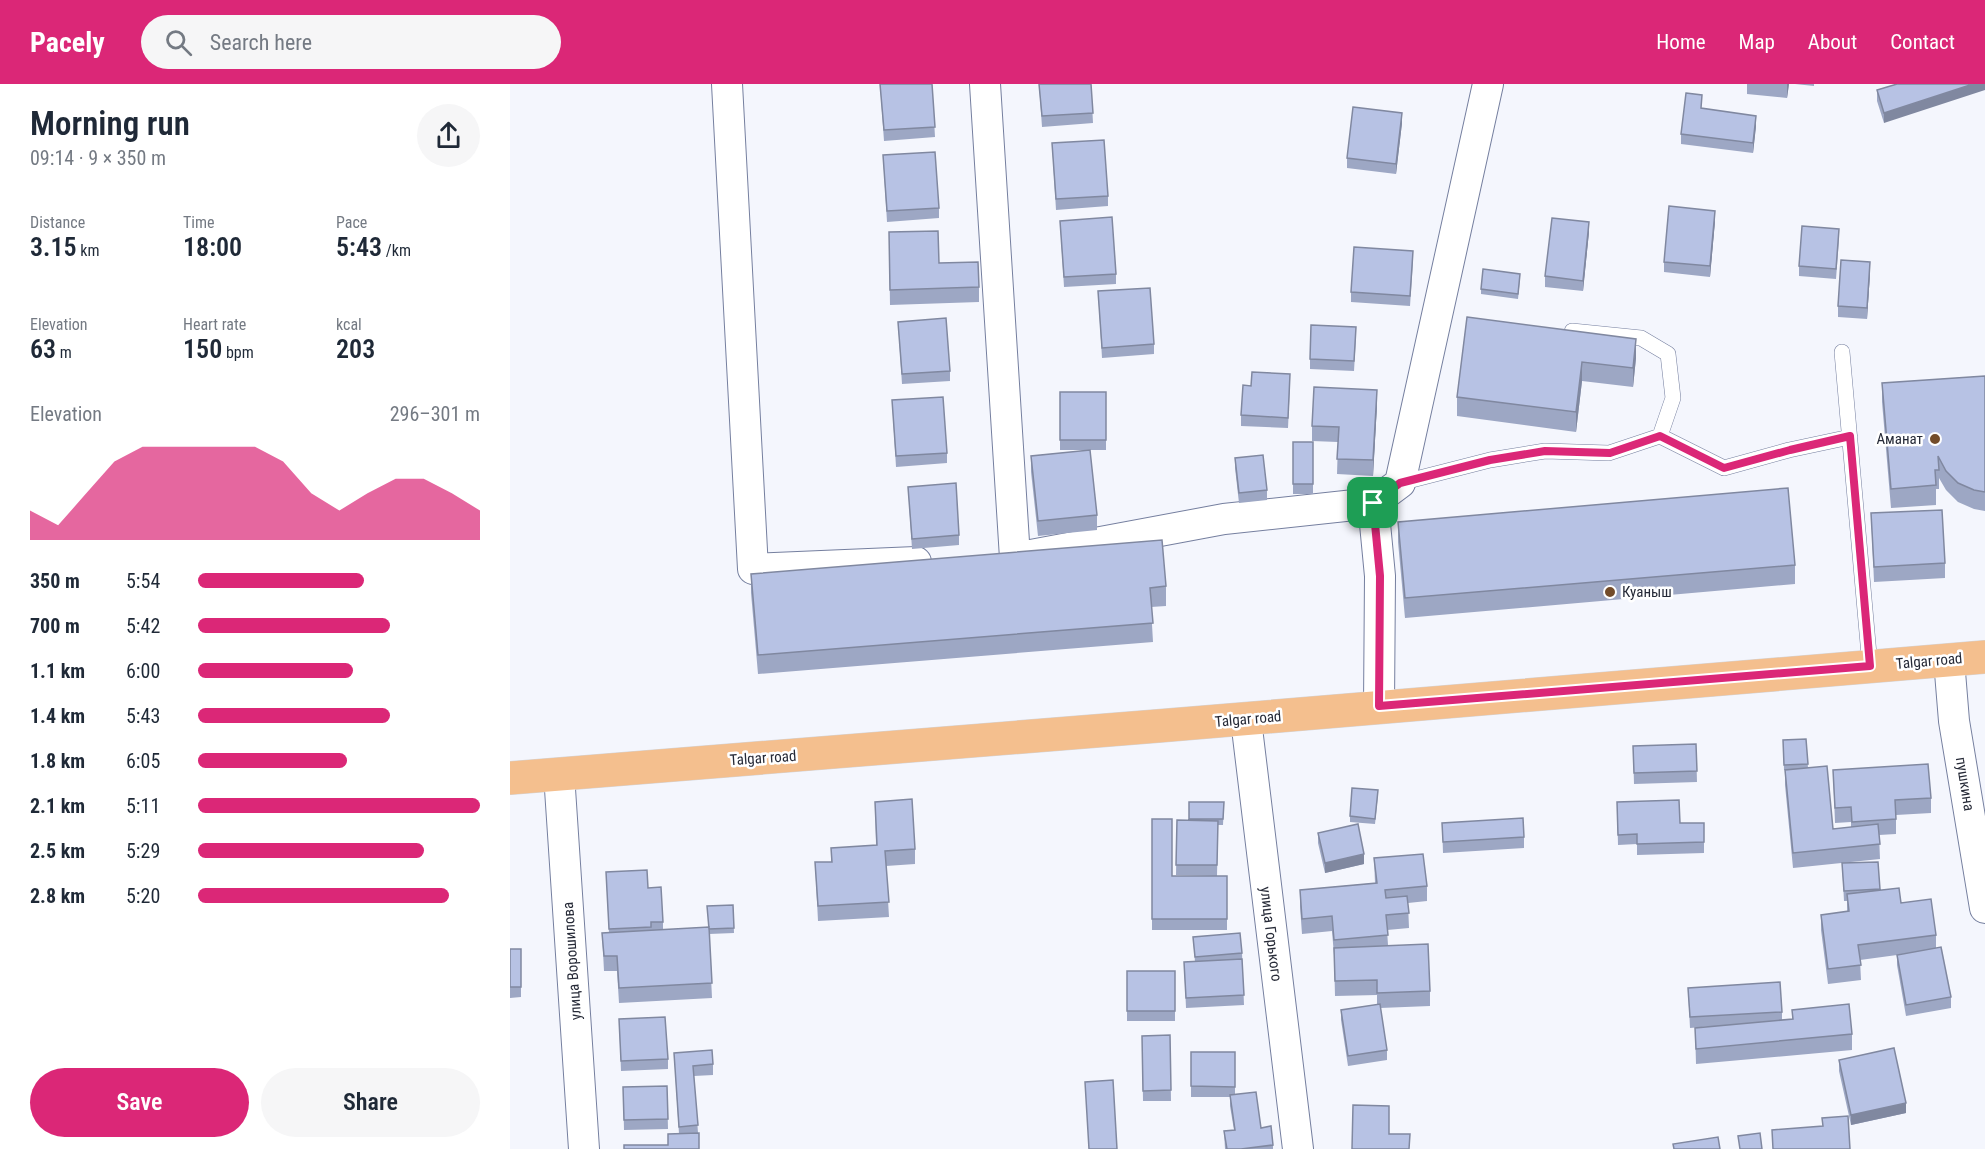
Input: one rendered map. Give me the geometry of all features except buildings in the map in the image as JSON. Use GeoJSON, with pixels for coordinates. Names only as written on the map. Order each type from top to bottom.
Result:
{"type":"FeatureCollection","features":[{"type":"Feature","properties":{"kind":"main road","name":"Talgar road"},"geometry":{"type":"LineString","coordinates":[[510,778],[1246,720],[1379,706],[1985,657]]}},
{"type":"Feature","properties":{"kind":"street"},"geometry":{"type":"LineString","coordinates":[[727,84],[753,569],[944,561]]}},
{"type":"Feature","properties":{"kind":"street"},"geometry":{"type":"LineString","coordinates":[[986,84],[1003,558],[1224,519],[1373,503],[1400,483],[1488,84]]}},
{"type":"Feature","properties":{"kind":"street"},"geometry":{"type":"LineString","coordinates":[[1373,503],[1380,576],[1379,706]]}},
{"type":"Feature","properties":{"kind":"street","name":"пушкина"},"geometry":{"type":"LineString","coordinates":[[1949,660],[1954,721],[1985,908]]}},
{"type":"Feature","properties":{"kind":"street","name":"улица Горького"},"geometry":{"type":"LineString","coordinates":[[1246,720],[1298,1149]]}},
{"type":"Feature","properties":{"kind":"street","name":"улица Ворошилова"},"geometry":{"type":"LineString","coordinates":[[559,774],[584,1149]]}},
{"type":"Feature","properties":{"kind":"lane"},"geometry":{"type":"LineString","coordinates":[[1553,329],[1641,338],[1668,354],[1673,398],[1660,436]]}},
{"type":"Feature","properties":{"kind":"lane"},"geometry":{"type":"LineString","coordinates":[[1842,352],[1870,666]]}},
{"type":"Feature","properties":{"kind":"lane"},"geometry":{"type":"LineString","coordinates":[[1400,483],[1490,460],[1545,451],[1610,453],[1660,436],[1724,468],[1850,436]]}},
{"type":"Feature","properties":{"kind":"place","name":"Аманат"},"geometry":{"type":"Point","coordinates":[1935,439]}},
{"type":"Feature","properties":{"kind":"place","name":"Куаныш"},"geometry":{"type":"Point","coordinates":[1610,592]}},
{"type":"Feature","properties":{"kind":"route"},"geometry":{"type":"LineString","coordinates":[[1660,436],[1724,468],[1850,436],[1870,666],[1379,706],[1380,576],[1373,503],[1400,483],[1490,460],[1545,451],[1610,453],[1660,436]]}}]}
